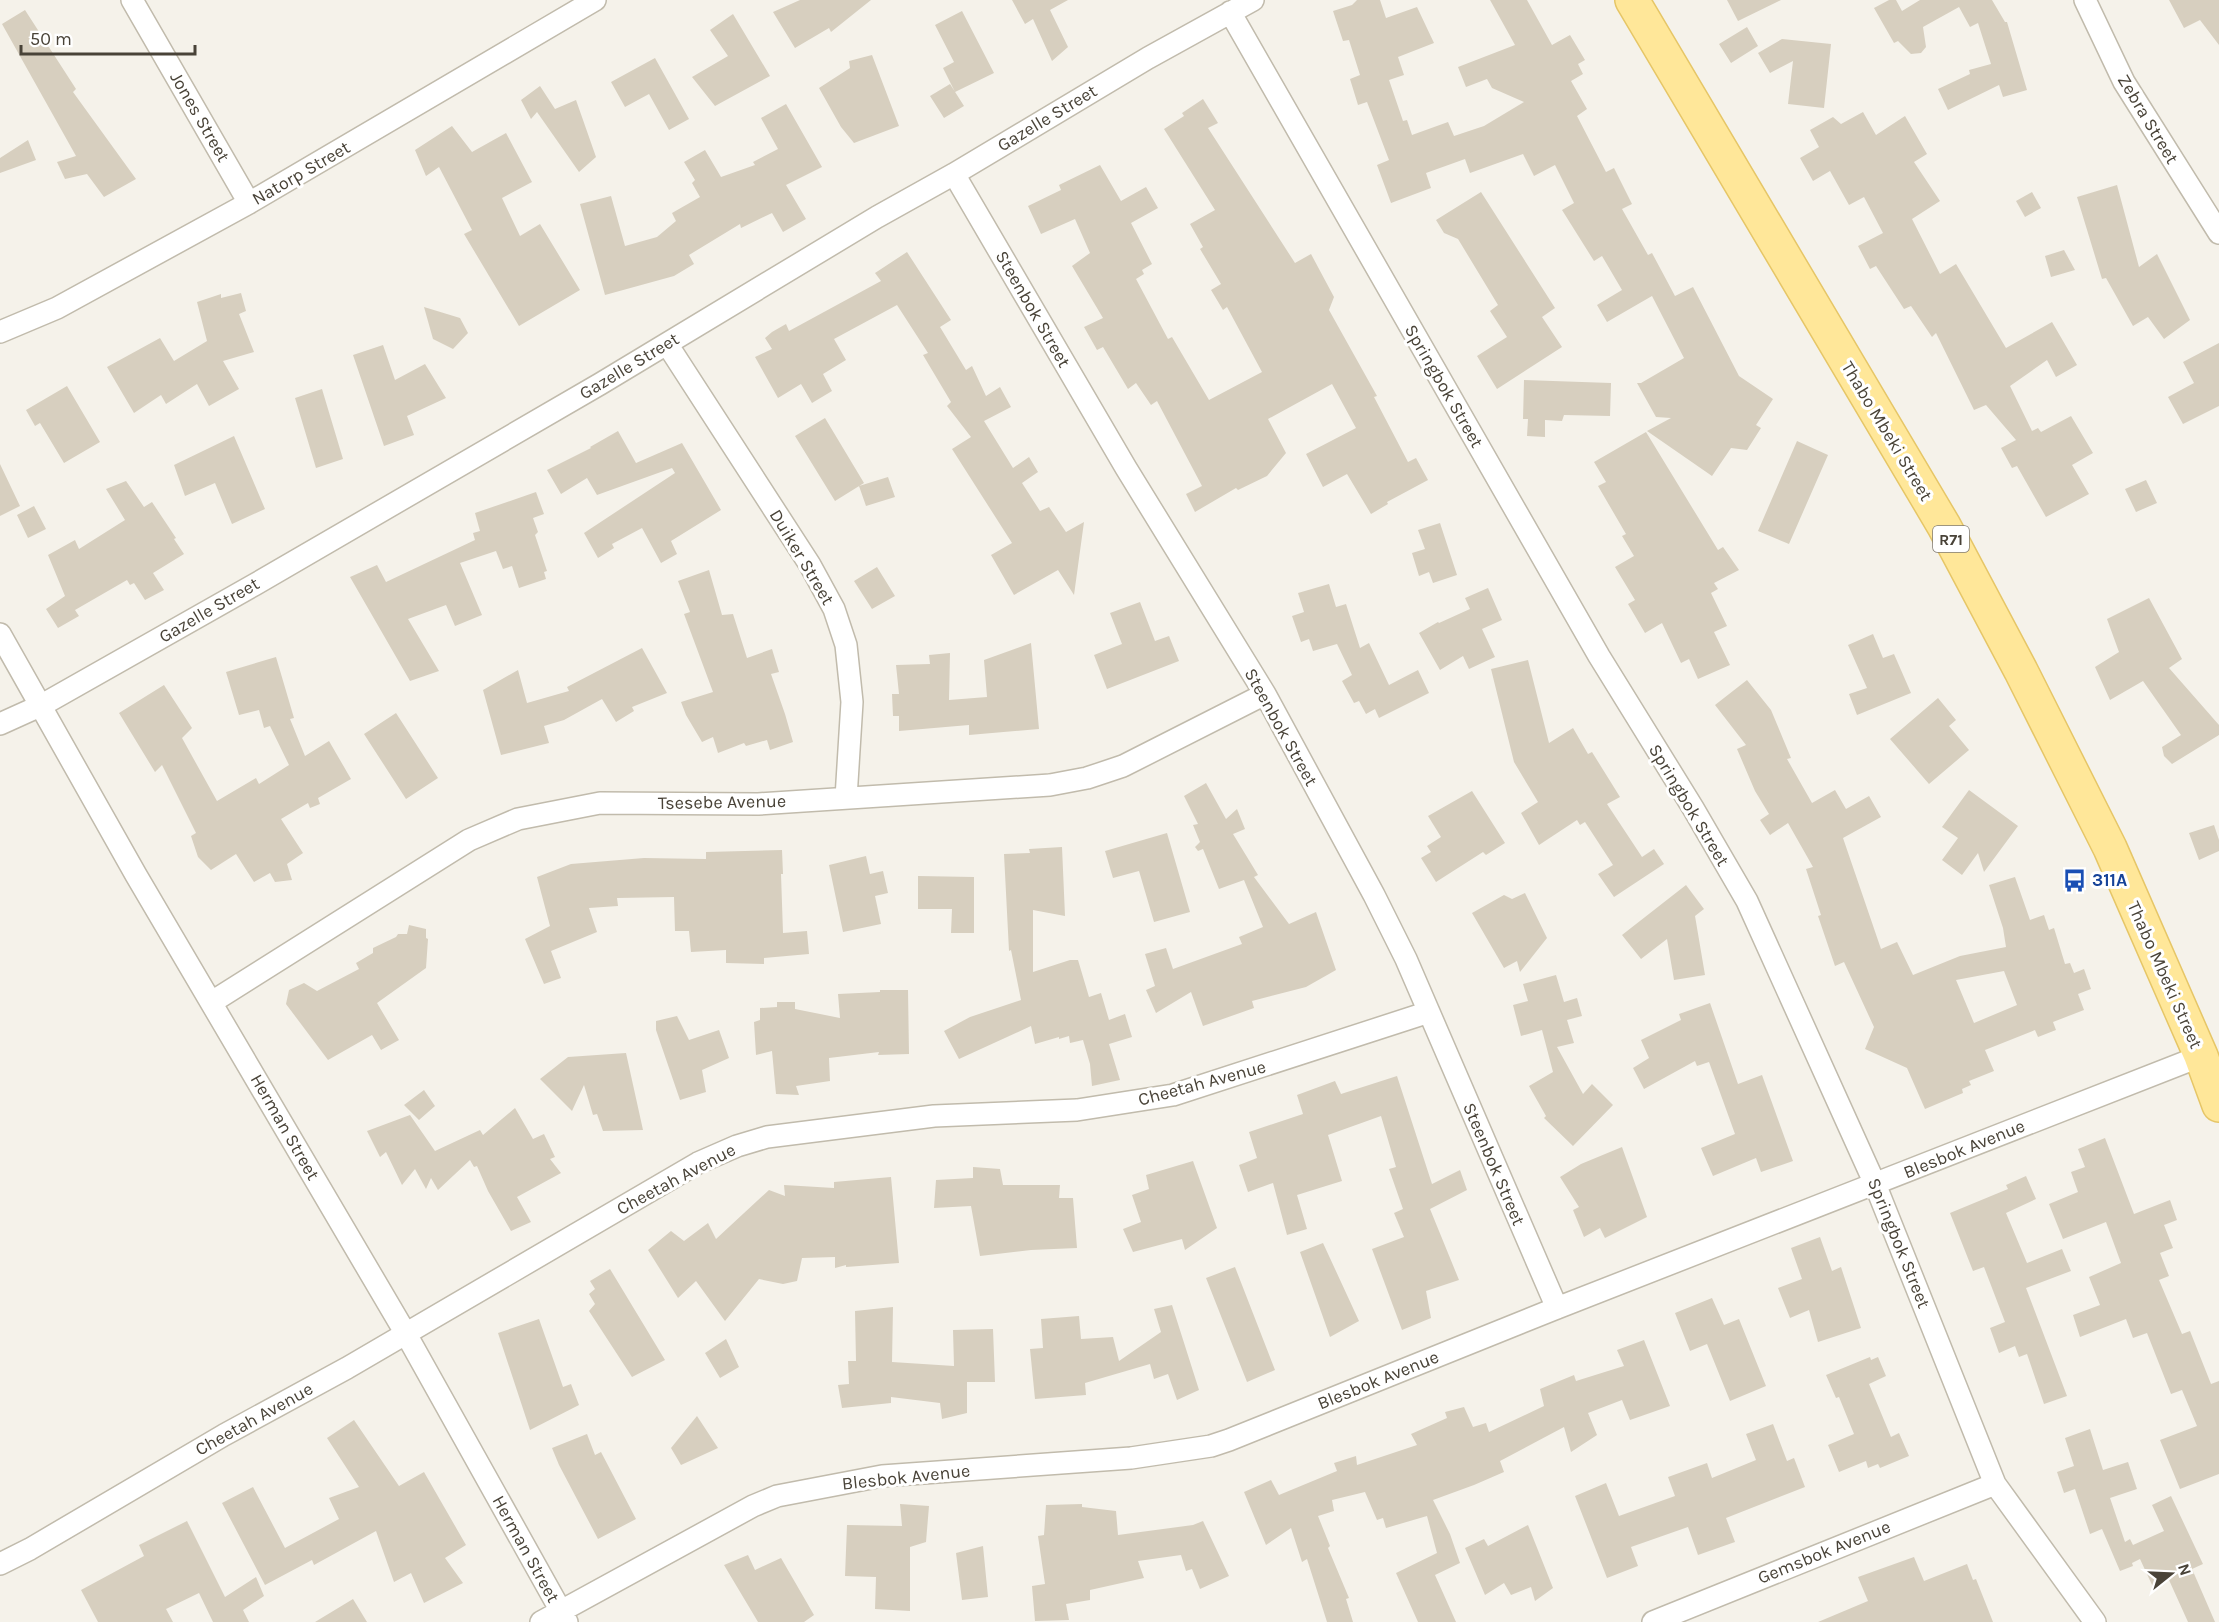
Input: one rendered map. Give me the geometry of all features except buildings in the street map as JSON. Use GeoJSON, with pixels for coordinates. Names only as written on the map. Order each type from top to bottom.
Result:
{"type":"FeatureCollection","features":[{"type":"Feature","properties":{"kind":"main road","name":"Thabo Mbeki Street"},"geometry":{"type":"LineString","coordinates":[[1632,0],[1944,526],[2021,670],[2110,848],[2201,1056],[2219,1105]]}},
{"type":"Feature","properties":{"kind":"street","name":"Jones Street"},"geometry":{"type":"LineString","coordinates":[[132,0],[249,203]]}},
{"type":"Feature","properties":{"kind":"street","name":"Natorp Street"},"geometry":{"type":"LineString","coordinates":[[0,332],[57,308],[249,203],[596,0]]}},
{"type":"Feature","properties":{"kind":"street","name":"Gazelle Street"},"geometry":{"type":"LineString","coordinates":[[0,724],[42,705],[275,573],[667,344],[877,217],[954,174],[1148,58],[1253,0]]}},
{"type":"Feature","properties":{"kind":"street","name":"Zebra Street"},"geometry":{"type":"LineString","coordinates":[[2085,0],[2124,82],[2219,233]]}},
{"type":"Feature","properties":{"kind":"street","name":"Springbok Street"},"geometry":{"type":"LineString","coordinates":[[1230,12],[1599,656],[1693,808],[1747,901],[1875,1184],[1995,1484],[2095,1622]]}},
{"type":"Feature","properties":{"kind":"street","name":"Steenbok Street"},"geometry":{"type":"LineString","coordinates":[[954,174],[1126,468],[1264,694],[1374,895],[1406,959],[1557,1308]]}},
{"type":"Feature","properties":{"kind":"street","name":"Duiker Street"},"geometry":{"type":"LineString","coordinates":[[667,344],[810,565],[834,609],[846,645],[852,702],[846,798]]}},
{"type":"Feature","properties":{"kind":"street","name":"Herman Street"},"geometry":{"type":"LineString","coordinates":[[0,634],[136,874],[406,1334],[564,1616]]}},
{"type":"Feature","properties":{"kind":"street","name":"Tsesebe Avenue"},"geometry":{"type":"LineString","coordinates":[[212,1002],[469,840],[518,819],[600,803],[758,804],[1050,785],[1087,778],[1124,766],[1264,694]]}},
{"type":"Feature","properties":{"kind":"street","name":"Cheetah Avenue"},"geometry":{"type":"LineString","coordinates":[[0,1564],[406,1334],[698,1163],[737,1146],[767,1137],[934,1116],[1077,1110],[1154,1099],[1202,1087],[1429,1012]]}},
{"type":"Feature","properties":{"kind":"street","name":"Blesbok Avenue"},"geometry":{"type":"LineString","coordinates":[[541,1622],[564,1616],[753,1506],[777,1496],[882,1476],[1131,1458],[1211,1446],[2201,1056]]}},
{"type":"Feature","properties":{"kind":"street","name":"Gemsbok Avenue"},"geometry":{"type":"LineString","coordinates":[[1653,1622],[1995,1484]]}},
{"type":"Feature","properties":{"kind":"place","name":"311A"},"geometry":{"type":"Point","coordinates":[2074,880]}}]}
